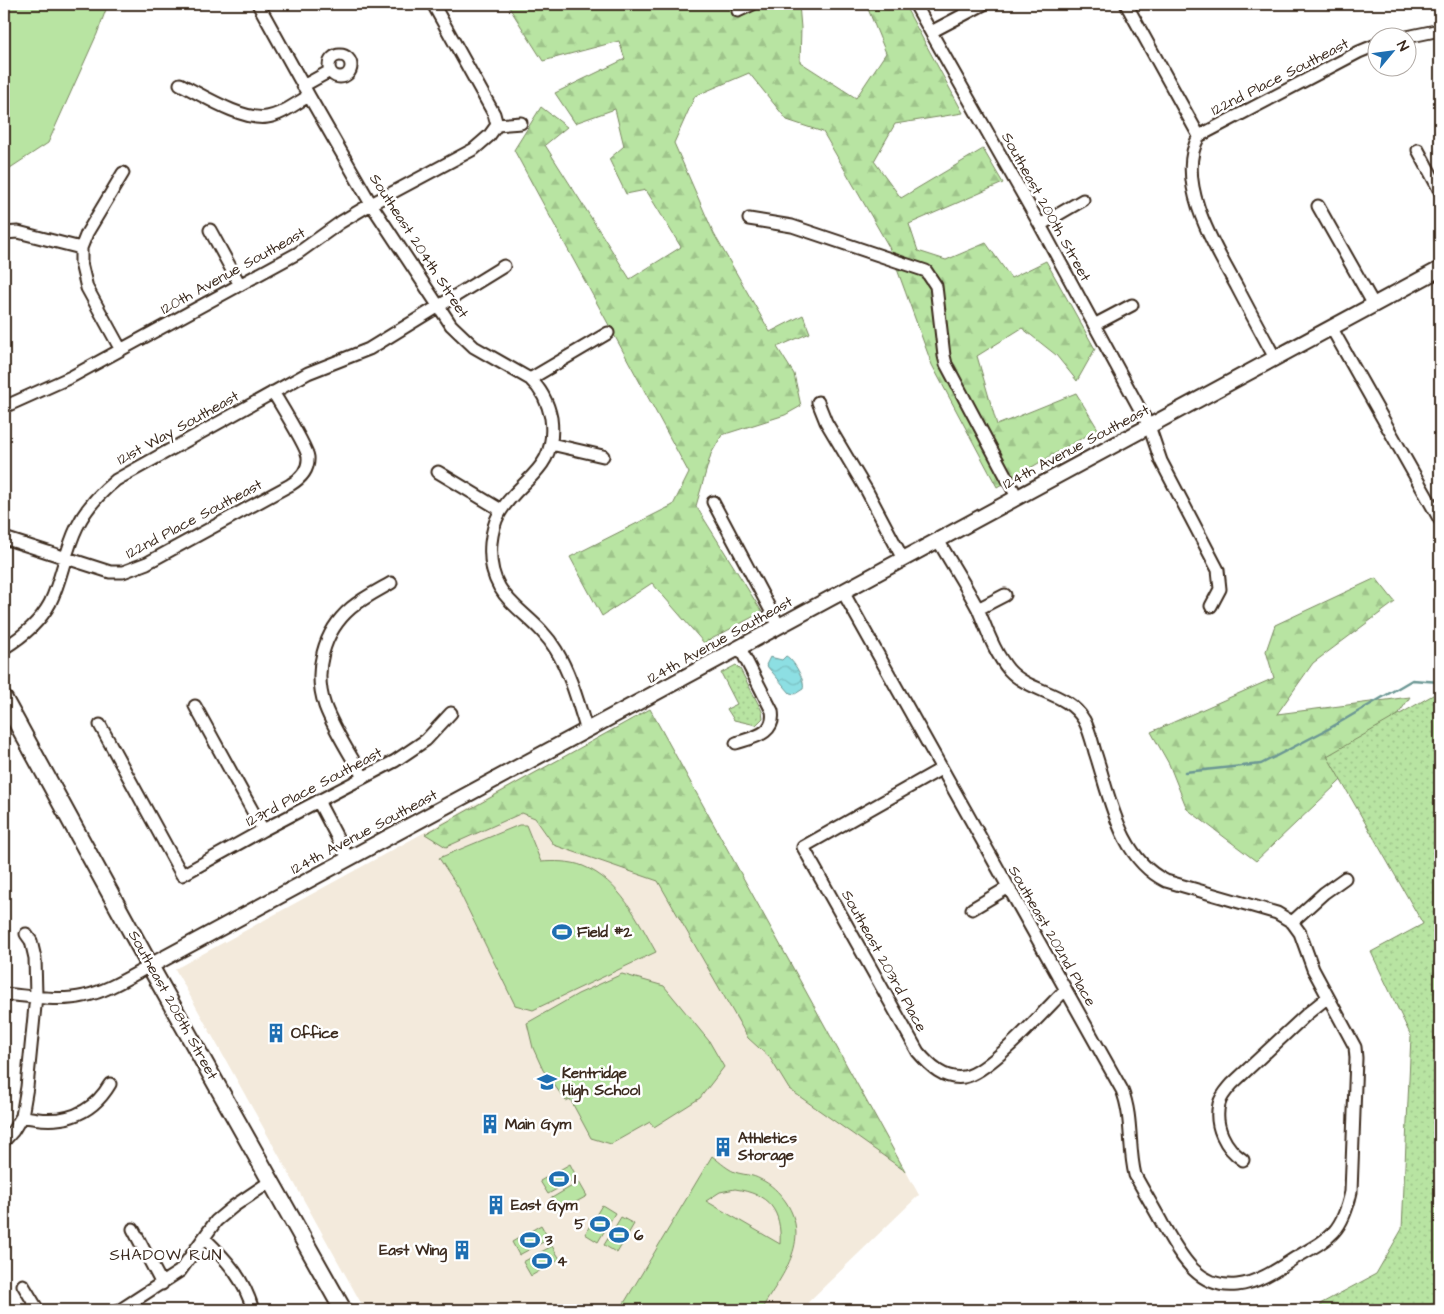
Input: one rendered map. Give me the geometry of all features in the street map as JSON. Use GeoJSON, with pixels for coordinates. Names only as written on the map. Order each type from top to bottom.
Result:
{"type":"FeatureCollection","features":[{"type":"Feature","properties":{"kind":"main road","name":"Southeast 208th Street"},"geometry":{"type":"LineString","coordinates":[[4,699],[150,966],[343,1310]]}},
{"type":"Feature","properties":{"kind":"street","name":"Southeast 204th Street"},"geometry":{"type":"LineString","coordinates":[[258,4],[371,204],[438,307],[458,334],[470,344],[484,354],[530,379],[540,390],[550,414],[552,429],[550,444],[544,463],[501,510],[493,529],[491,543],[492,568],[502,592],[542,632],[554,647],[566,668],[587,731]]}},
{"type":"Feature","properties":{"kind":"street"},"geometry":{"type":"LineString","coordinates":[[433,4],[494,114],[497,125],[521,123]]}},
{"type":"Feature","properties":{"kind":"street"},"geometry":{"type":"LineString","coordinates":[[738,12],[753,4]]}},
{"type":"Feature","properties":{"kind":"street","name":"Southeast 200th Street"},"geometry":{"type":"LineString","coordinates":[[915,4],[1040,225],[1149,426],[1161,461],[1218,570],[1220,589],[1211,606]]}},
{"type":"Feature","properties":{"kind":"street"},"geometry":{"type":"LineString","coordinates":[[931,32],[984,4]]}},
{"type":"Feature","properties":{"kind":"street"},"geometry":{"type":"LineString","coordinates":[[1126,4],[1199,136],[1194,144],[1192,168],[1194,191],[1199,208],[1218,251],[1275,358]]}},
{"type":"Feature","properties":{"kind":"street"},"geometry":{"type":"LineString","coordinates":[[1416,35],[1440,30]]}},
{"type":"Feature","properties":{"kind":"street","name":"122nd Place Southeast"},"geometry":{"type":"LineString","coordinates":[[1199,136],[1366,49]]}},
{"type":"Feature","properties":{"kind":"street"},"geometry":{"type":"LineString","coordinates":[[180,84],[241,114],[260,118],[279,113],[330,71]]}},
{"type":"Feature","properties":{"kind":"street","name":"120th Avenue Southeast"},"geometry":{"type":"LineString","coordinates":[[4,407],[52,387],[298,253],[371,204],[474,149],[490,136],[497,125]]}},
{"type":"Feature","properties":{"kind":"street"},"geometry":{"type":"LineString","coordinates":[[1418,150],[1440,190]]}},
{"type":"Feature","properties":{"kind":"street"},"geometry":{"type":"LineString","coordinates":[[120,350],[87,288],[82,269],[81,248],[87,233],[123,173]]}},
{"type":"Feature","properties":{"kind":"street"},"geometry":{"type":"LineString","coordinates":[[1040,225],[1083,200]]}},
{"type":"Feature","properties":{"kind":"street"},"geometry":{"type":"LineString","coordinates":[[1318,206],[1374,304]]}},
{"type":"Feature","properties":{"kind":"street"},"geometry":{"type":"LineString","coordinates":[[749,219],[792,226],[926,271],[936,286],[946,364],[1017,497]]}},
{"type":"Feature","properties":{"kind":"street"},"geometry":{"type":"LineString","coordinates":[[210,230],[240,285]]}},
{"type":"Feature","properties":{"kind":"street"},"geometry":{"type":"LineString","coordinates":[[4,233],[18,232],[81,248]]}},
{"type":"Feature","properties":{"kind":"street","name":"121st Way Southeast"},"geometry":{"type":"LineString","coordinates":[[4,648],[28,631],[49,604],[65,557],[82,518],[100,494],[108,487],[131,471],[314,370],[369,348],[504,266]]}},
{"type":"Feature","properties":{"kind":"street","name":"124th Avenue Southeast"},"geometry":{"type":"LineString","coordinates":[[4,994],[61,998],[83,997],[116,984],[587,731],[1440,268]]}},
{"type":"Feature","properties":{"kind":"street"},"geometry":{"type":"LineString","coordinates":[[1094,326],[1132,305]]}},
{"type":"Feature","properties":{"kind":"street"},"geometry":{"type":"LineString","coordinates":[[1331,327],[1440,520]]}},
{"type":"Feature","properties":{"kind":"street"},"geometry":{"type":"LineString","coordinates":[[530,379],[608,333]]}},
{"type":"Feature","properties":{"kind":"street","name":"122nd Place Southeast"},"geometry":{"type":"LineString","coordinates":[[4,538],[103,570],[118,573],[148,563],[296,482],[304,473],[308,456],[273,392]]}},
{"type":"Feature","properties":{"kind":"street"},"geometry":{"type":"LineString","coordinates":[[818,402],[826,422],[903,559]]}},
{"type":"Feature","properties":{"kind":"street"},"geometry":{"type":"LineString","coordinates":[[550,444],[603,456]]}},
{"type":"Feature","properties":{"kind":"street"},"geometry":{"type":"LineString","coordinates":[[438,472],[501,510]]}},
{"type":"Feature","properties":{"kind":"street"},"geometry":{"type":"LineString","coordinates":[[713,502],[779,626]]}},
{"type":"Feature","properties":{"kind":"street"},"geometry":{"type":"LineString","coordinates":[[938,540],[978,609],[989,638],[1010,670],[1029,685],[1069,702],[1083,719],[1119,824],[1131,851],[1139,861],[1158,877],[1166,881],[1276,913],[1292,922],[1300,933],[1313,970],[1328,997],[1239,1077],[1224,1094],[1219,1104],[1218,1116],[1220,1126],[1228,1147],[1243,1160]]}},
{"type":"Feature","properties":{"kind":"street"},"geometry":{"type":"LineString","coordinates":[[363,777],[325,707],[319,674],[321,656],[327,640],[343,615],[363,599],[391,583]]}},
{"type":"Feature","properties":{"kind":"street","name":"Southeast 202nd Place"},"geometry":{"type":"LineString","coordinates":[[843,592],[1007,888],[1122,1090],[1126,1102],[1132,1164],[1135,1175],[1183,1260],[1203,1277],[1224,1285],[1238,1285],[1264,1277],[1325,1241],[1339,1227],[1346,1212],[1351,1192],[1356,1058],[1355,1047],[1328,997]]}},
{"type":"Feature","properties":{"kind":"street"},"geometry":{"type":"LineString","coordinates":[[978,609],[1005,595]]}},
{"type":"Feature","properties":{"kind":"street"},"geometry":{"type":"LineString","coordinates":[[736,743],[760,735],[771,727],[774,719],[772,711],[740,648]]}},
{"type":"Feature","properties":{"kind":"street"},"geometry":{"type":"LineString","coordinates":[[195,706],[263,830]]}},
{"type":"Feature","properties":{"kind":"street","name":"123rd Place Southeast"},"geometry":{"type":"LineString","coordinates":[[100,725],[182,875],[395,761],[420,745],[451,713]]}},
{"type":"Feature","properties":{"kind":"street","name":"Southeast 203rd Place"},"geometry":{"type":"LineString","coordinates":[[941,769],[803,846],[918,1052],[929,1065],[941,1074],[962,1077],[981,1070],[996,1058],[1066,990]]}},
{"type":"Feature","properties":{"kind":"street"},"geometry":{"type":"LineString","coordinates":[[318,801],[348,858]]}},
{"type":"Feature","properties":{"kind":"street"},"geometry":{"type":"LineString","coordinates":[[1292,922],[1324,893],[1345,878]]}},
{"type":"Feature","properties":{"kind":"street"},"geometry":{"type":"LineString","coordinates":[[972,908],[1007,888]]}},
{"type":"Feature","properties":{"kind":"street"},"geometry":{"type":"LineString","coordinates":[[4,1141],[22,1116],[27,1087],[36,996],[36,958],[31,941],[26,934]]}},
{"type":"Feature","properties":{"kind":"street"},"geometry":{"type":"LineString","coordinates":[[22,1116],[48,1121],[68,1117],[98,1101],[110,1084]]}},
{"type":"Feature","properties":{"kind":"street"},"geometry":{"type":"LineString","coordinates":[[120,1310],[180,1271],[216,1221],[234,1206],[271,1181]]}},
{"type":"Feature","properties":{"kind":"street"},"geometry":{"type":"LineString","coordinates":[[133,1229],[162,1284]]}},
{"type":"Feature","properties":{"kind":"street"},"geometry":{"type":"LineString","coordinates":[[204,1238],[223,1256],[240,1277],[249,1294],[253,1310]]}},
{"type":"Feature","properties":{"kind":"street"},"geometry":{"type":"LineString","coordinates":[[23,1285],[38,1310]]}},
{"type":"Feature","properties":{"kind":"shaded area","name":"Kentridge High School"},"geometry":{"type":"Polygon","coordinates":[[[650,709],[919,1195],[800,1310],[365,1310],[175,969],[650,709]]]}},
{"type":"Feature","properties":{"kind":"green space"},"geometry":{"type":"Polygon","coordinates":[[[4,4],[108,4],[97,34],[48,143],[4,172],[4,4]]]}},
{"type":"Feature","properties":{"kind":"green space"},"geometry":{"type":"Polygon","coordinates":[[[507,4],[799,4],[801,28],[800,62],[856,98],[886,53],[866,4],[904,4],[963,113],[895,124],[874,161],[901,198],[983,149],[1003,183],[909,224],[918,251],[946,260],[986,243],[1011,278],[1046,261],[1095,349],[1077,381],[1056,355],[1022,328],[977,356],[997,425],[1076,393],[1098,429],[997,487],[932,365],[889,247],[823,132],[787,120],[749,73],[695,96],[674,143],[714,234],[770,332],[803,315],[810,333],[777,347],[794,374],[801,406],[785,415],[722,435],[711,454],[696,506],[762,612],[704,643],[652,583],[602,616],[570,557],[673,505],[689,473],[514,150],[541,107],[567,127],[545,145],[630,279],[681,247],[646,190],[626,194],[609,159],[624,146],[615,109],[575,123],[555,93],[625,59],[619,41],[543,61],[507,4]]]}},
{"type":"Feature","properties":{"kind":"green space"},"geometry":{"type":"Polygon","coordinates":[[[1376,578],[1395,602],[1313,663],[1277,714],[1410,697],[1376,747],[1256,861],[1187,809],[1169,764],[1151,732],[1274,678],[1266,651],[1275,625],[1376,578]]]}},
{"type":"Feature","properties":{"kind":"green space"},"geometry":{"type":"Polygon","coordinates":[[[736,665],[740,669],[762,711],[763,718],[756,725],[734,720],[727,709],[737,704],[721,673],[736,665]]]}},
{"type":"Feature","properties":{"kind":"green space"},"geometry":{"type":"Polygon","coordinates":[[[1440,691],[1440,1310],[1323,1310],[1320,1304],[1376,1274],[1402,1229],[1411,1036],[1371,952],[1423,924],[1327,756],[1440,691]]]}},
{"type":"Feature","properties":{"kind":"green space"},"geometry":{"type":"Polygon","coordinates":[[[650,709],[905,1171],[789,1089],[770,1058],[748,1038],[658,881],[554,845],[535,818],[522,813],[446,847],[425,834],[650,709]]]}},
{"type":"Feature","properties":{"kind":"green space","name":"Field #2"},"geometry":{"type":"Polygon","coordinates":[[[519,825],[526,825],[541,862],[578,864],[596,873],[618,891],[635,915],[656,952],[533,1010],[515,1005],[460,890],[439,858],[519,825]]]}},
{"type":"Feature","properties":{"kind":"green space"},"geometry":{"type":"Polygon","coordinates":[[[622,974],[664,986],[709,1041],[724,1067],[700,1098],[654,1127],[650,1122],[611,1144],[591,1138],[570,1099],[566,1101],[543,1070],[533,1048],[527,1023],[578,994],[622,974]]]}},
{"type":"Feature","properties":{"kind":"green space"},"geometry":{"type":"Polygon","coordinates":[[[712,1156],[731,1170],[768,1183],[786,1202],[793,1217],[796,1231],[795,1245],[785,1271],[761,1310],[620,1310],[712,1156]],[[735,1189],[720,1192],[706,1201],[780,1244],[779,1222],[776,1213],[765,1200],[747,1191],[735,1189]]]}},
{"type":"Feature","properties":{"kind":"green space","name":"1"},"geometry":{"type":"Polygon","coordinates":[[[570,1164],[577,1178],[548,1194],[540,1181],[570,1164]]]}},
{"type":"Feature","properties":{"kind":"green space"},"geometry":{"type":"Polygon","coordinates":[[[579,1182],[587,1196],[558,1212],[550,1199],[579,1182]]]}},
{"type":"Feature","properties":{"kind":"green space","name":"5"},"geometry":{"type":"Polygon","coordinates":[[[602,1205],[615,1213],[598,1242],[585,1234],[602,1205]]]}},
{"type":"Feature","properties":{"kind":"green space","name":"6"},"geometry":{"type":"Polygon","coordinates":[[[621,1217],[634,1224],[617,1253],[604,1245],[621,1217]]]}},
{"type":"Feature","properties":{"kind":"green space","name":"3"},"geometry":{"type":"Polygon","coordinates":[[[541,1225],[549,1239],[519,1255],[512,1242],[541,1225]]]}},
{"type":"Feature","properties":{"kind":"green space","name":"4"},"geometry":{"type":"Polygon","coordinates":[[[552,1246],[560,1259],[531,1276],[523,1262],[552,1246]]]}},
{"type":"Feature","properties":{"kind":"water"},"geometry":{"type":"Polygon","coordinates":[[[786,656],[795,666],[803,681],[803,689],[795,694],[790,693],[766,665],[770,657],[782,660],[786,656]]]}},
{"type":"Feature","properties":{"kind":"waterway"},"geometry":{"type":"LineString","coordinates":[[1185,772],[1261,764],[1330,728],[1412,680],[1440,682]]}},
{"type":"Feature","properties":{"kind":"place","name":"Field #2"},"geometry":{"type":"Point","coordinates":[562,932]}},
{"type":"Feature","properties":{"kind":"place","name":"Office"},"geometry":{"type":"Point","coordinates":[276,1033]}},
{"type":"Feature","properties":{"kind":"place","name":"Kentridge High School"},"geometry":{"type":"Point","coordinates":[547,1082]}},
{"type":"Feature","properties":{"kind":"place","name":"Main Gym"},"geometry":{"type":"Point","coordinates":[490,1124]}},
{"type":"Feature","properties":{"kind":"place","name":"Athletics Storage"},"geometry":{"type":"Point","coordinates":[723,1147]}},
{"type":"Feature","properties":{"kind":"place","name":"1"},"geometry":{"type":"Point","coordinates":[559,1179]}},
{"type":"Feature","properties":{"kind":"place","name":"East Gym"},"geometry":{"type":"Point","coordinates":[496,1205]}},
{"type":"Feature","properties":{"kind":"place","name":"5"},"geometry":{"type":"Point","coordinates":[600,1224]}},
{"type":"Feature","properties":{"kind":"place","name":"6"},"geometry":{"type":"Point","coordinates":[619,1235]}},
{"type":"Feature","properties":{"kind":"place","name":"3"},"geometry":{"type":"Point","coordinates":[530,1240]}},
{"type":"Feature","properties":{"kind":"place","name":"East Wing"},"geometry":{"type":"Point","coordinates":[462,1250]}},
{"type":"Feature","properties":{"kind":"place","name":"4"},"geometry":{"type":"Point","coordinates":[542,1261]}},
{"type":"Feature","properties":{"kind":"district","name":"SHADOW RUN"},"geometry":{"type":"Point","coordinates":[166,1255]}}]}
